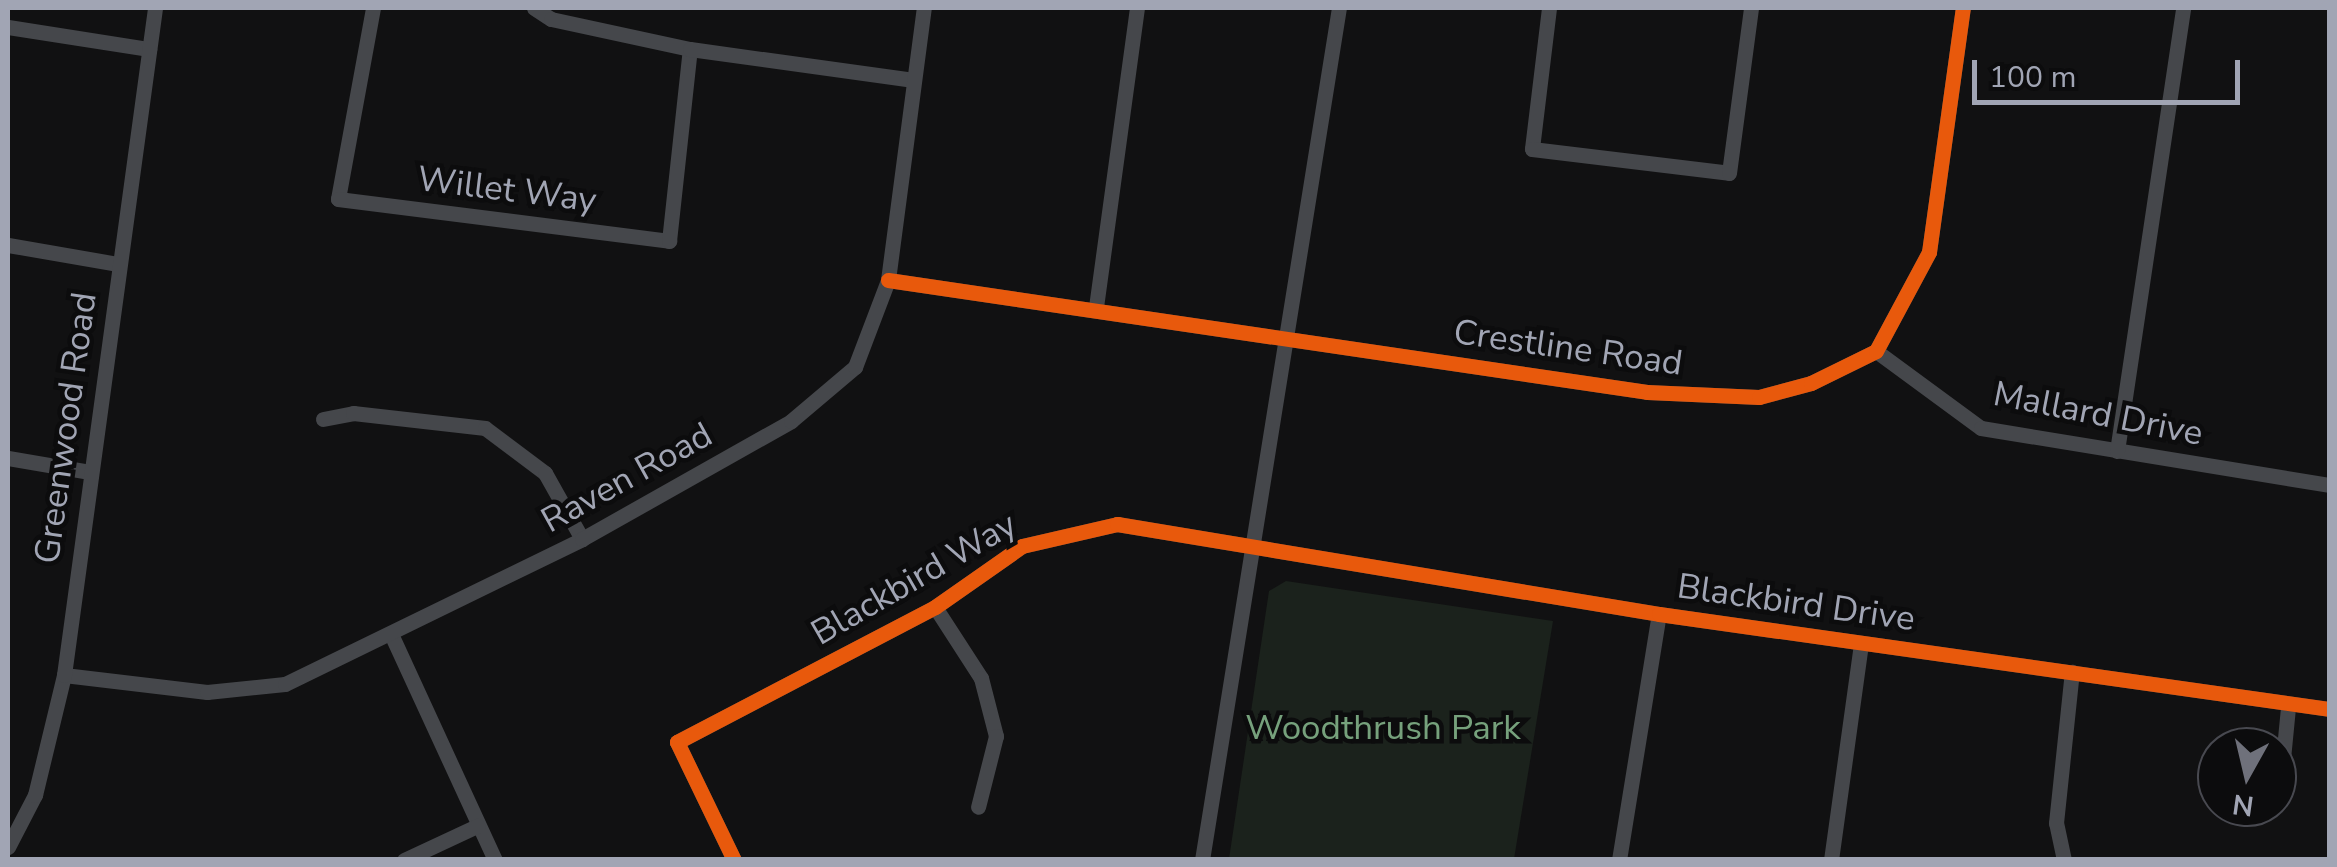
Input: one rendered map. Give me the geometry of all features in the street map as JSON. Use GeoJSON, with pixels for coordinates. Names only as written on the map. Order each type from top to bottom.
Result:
{"type":"FeatureCollection","features":[{"type":"Feature","properties":{"kind":"street","name":"Greenwood Road"},"geometry":{"type":"LineString","coordinates":[[8,847],[35,795],[64,675],[155,8]]}},
{"type":"Feature","properties":{"kind":"street","name":"Willet Way"},"geometry":{"type":"LineString","coordinates":[[373,8],[338,199],[669,242],[690,49]]}},
{"type":"Feature","properties":{"kind":"street"},"geometry":{"type":"LineString","coordinates":[[534,8],[551,19],[690,49],[912,80]]}},
{"type":"Feature","properties":{"kind":"street","name":"Raven Road"},"geometry":{"type":"LineString","coordinates":[[64,675],[207,692],[285,684],[582,539],[791,421],[856,367],[888,280],[924,8]]}},
{"type":"Feature","properties":{"kind":"street"},"geometry":{"type":"LineString","coordinates":[[1096,307],[1137,8]]}},
{"type":"Feature","properties":{"kind":"street"},"geometry":{"type":"LineString","coordinates":[[1202,860],[1290,338],[1339,8]]}},
{"type":"Feature","properties":{"kind":"street"},"geometry":{"type":"LineString","coordinates":[[1550,8],[1532,150],[1729,173],[1752,8]]}},
{"type":"Feature","properties":{"kind":"street"},"geometry":{"type":"LineString","coordinates":[[1876,351],[1928,252],[1963,8]]}},
{"type":"Feature","properties":{"kind":"street"},"geometry":{"type":"LineString","coordinates":[[2117,451],[2183,8]]}},
{"type":"Feature","properties":{"kind":"street"},"geometry":{"type":"LineString","coordinates":[[8,28],[149,50]]}},
{"type":"Feature","properties":{"kind":"street"},"geometry":{"type":"LineString","coordinates":[[8,245],[118,264]]}},
{"type":"Feature","properties":{"kind":"street","name":"Crestline Road"},"geometry":{"type":"LineString","coordinates":[[888,280],[1715,398],[1759,397],[1811,384],[1876,351]]}},
{"type":"Feature","properties":{"kind":"street","name":"Mallard Drive"},"geometry":{"type":"LineString","coordinates":[[1876,351],[1982,428],[2330,485]]}},
{"type":"Feature","properties":{"kind":"street"},"geometry":{"type":"LineString","coordinates":[[323,420],[353,413],[486,428],[544,473],[582,539]]}},
{"type":"Feature","properties":{"kind":"street"},"geometry":{"type":"LineString","coordinates":[[8,458],[90,472]]}},
{"type":"Feature","properties":{"kind":"street","name":"Blackbird Way"},"geometry":{"type":"LineString","coordinates":[[734,860],[677,742],[935,607],[1022,546],[1118,524],[1256,548]]}},
{"type":"Feature","properties":{"kind":"street","name":"Blackbird Drive"},"geometry":{"type":"LineString","coordinates":[[1256,548],[1659,614],[2330,709]]}},
{"type":"Feature","properties":{"kind":"street"},"geometry":{"type":"LineString","coordinates":[[935,607],[981,678],[996,736],[978,806]]}},
{"type":"Feature","properties":{"kind":"street"},"geometry":{"type":"LineString","coordinates":[[1619,860],[1659,614]]}},
{"type":"Feature","properties":{"kind":"street"},"geometry":{"type":"LineString","coordinates":[[391,634],[495,860]]}},
{"type":"Feature","properties":{"kind":"street"},"geometry":{"type":"LineString","coordinates":[[1831,860],[1861,643]]}},
{"type":"Feature","properties":{"kind":"street"},"geometry":{"type":"LineString","coordinates":[[2064,860],[2056,823],[2072,672]]}},
{"type":"Feature","properties":{"kind":"street"},"geometry":{"type":"LineString","coordinates":[[2286,727],[2288,706]]}},
{"type":"Feature","properties":{"kind":"street"},"geometry":{"type":"LineString","coordinates":[[404,860],[477,826]]}},
{"type":"Feature","properties":{"kind":"green space","name":"Woodthrush Park"},"geometry":{"type":"Polygon","coordinates":[[[1286,581],[1553,621],[1514,859],[1229,859],[1269,591],[1286,581]]]}},
{"type":"Feature","properties":{"kind":"cycle path"},"geometry":{"type":"LineString","coordinates":[[888,280],[1647,392],[1759,397],[1811,383],[1876,351],[1929,252],[1963,8]]}},
{"type":"Feature","properties":{"kind":"cycle path"},"geometry":{"type":"LineString","coordinates":[[734,860],[677,742],[935,607],[1022,546],[1117,524],[1659,614],[2330,709]]}}]}
